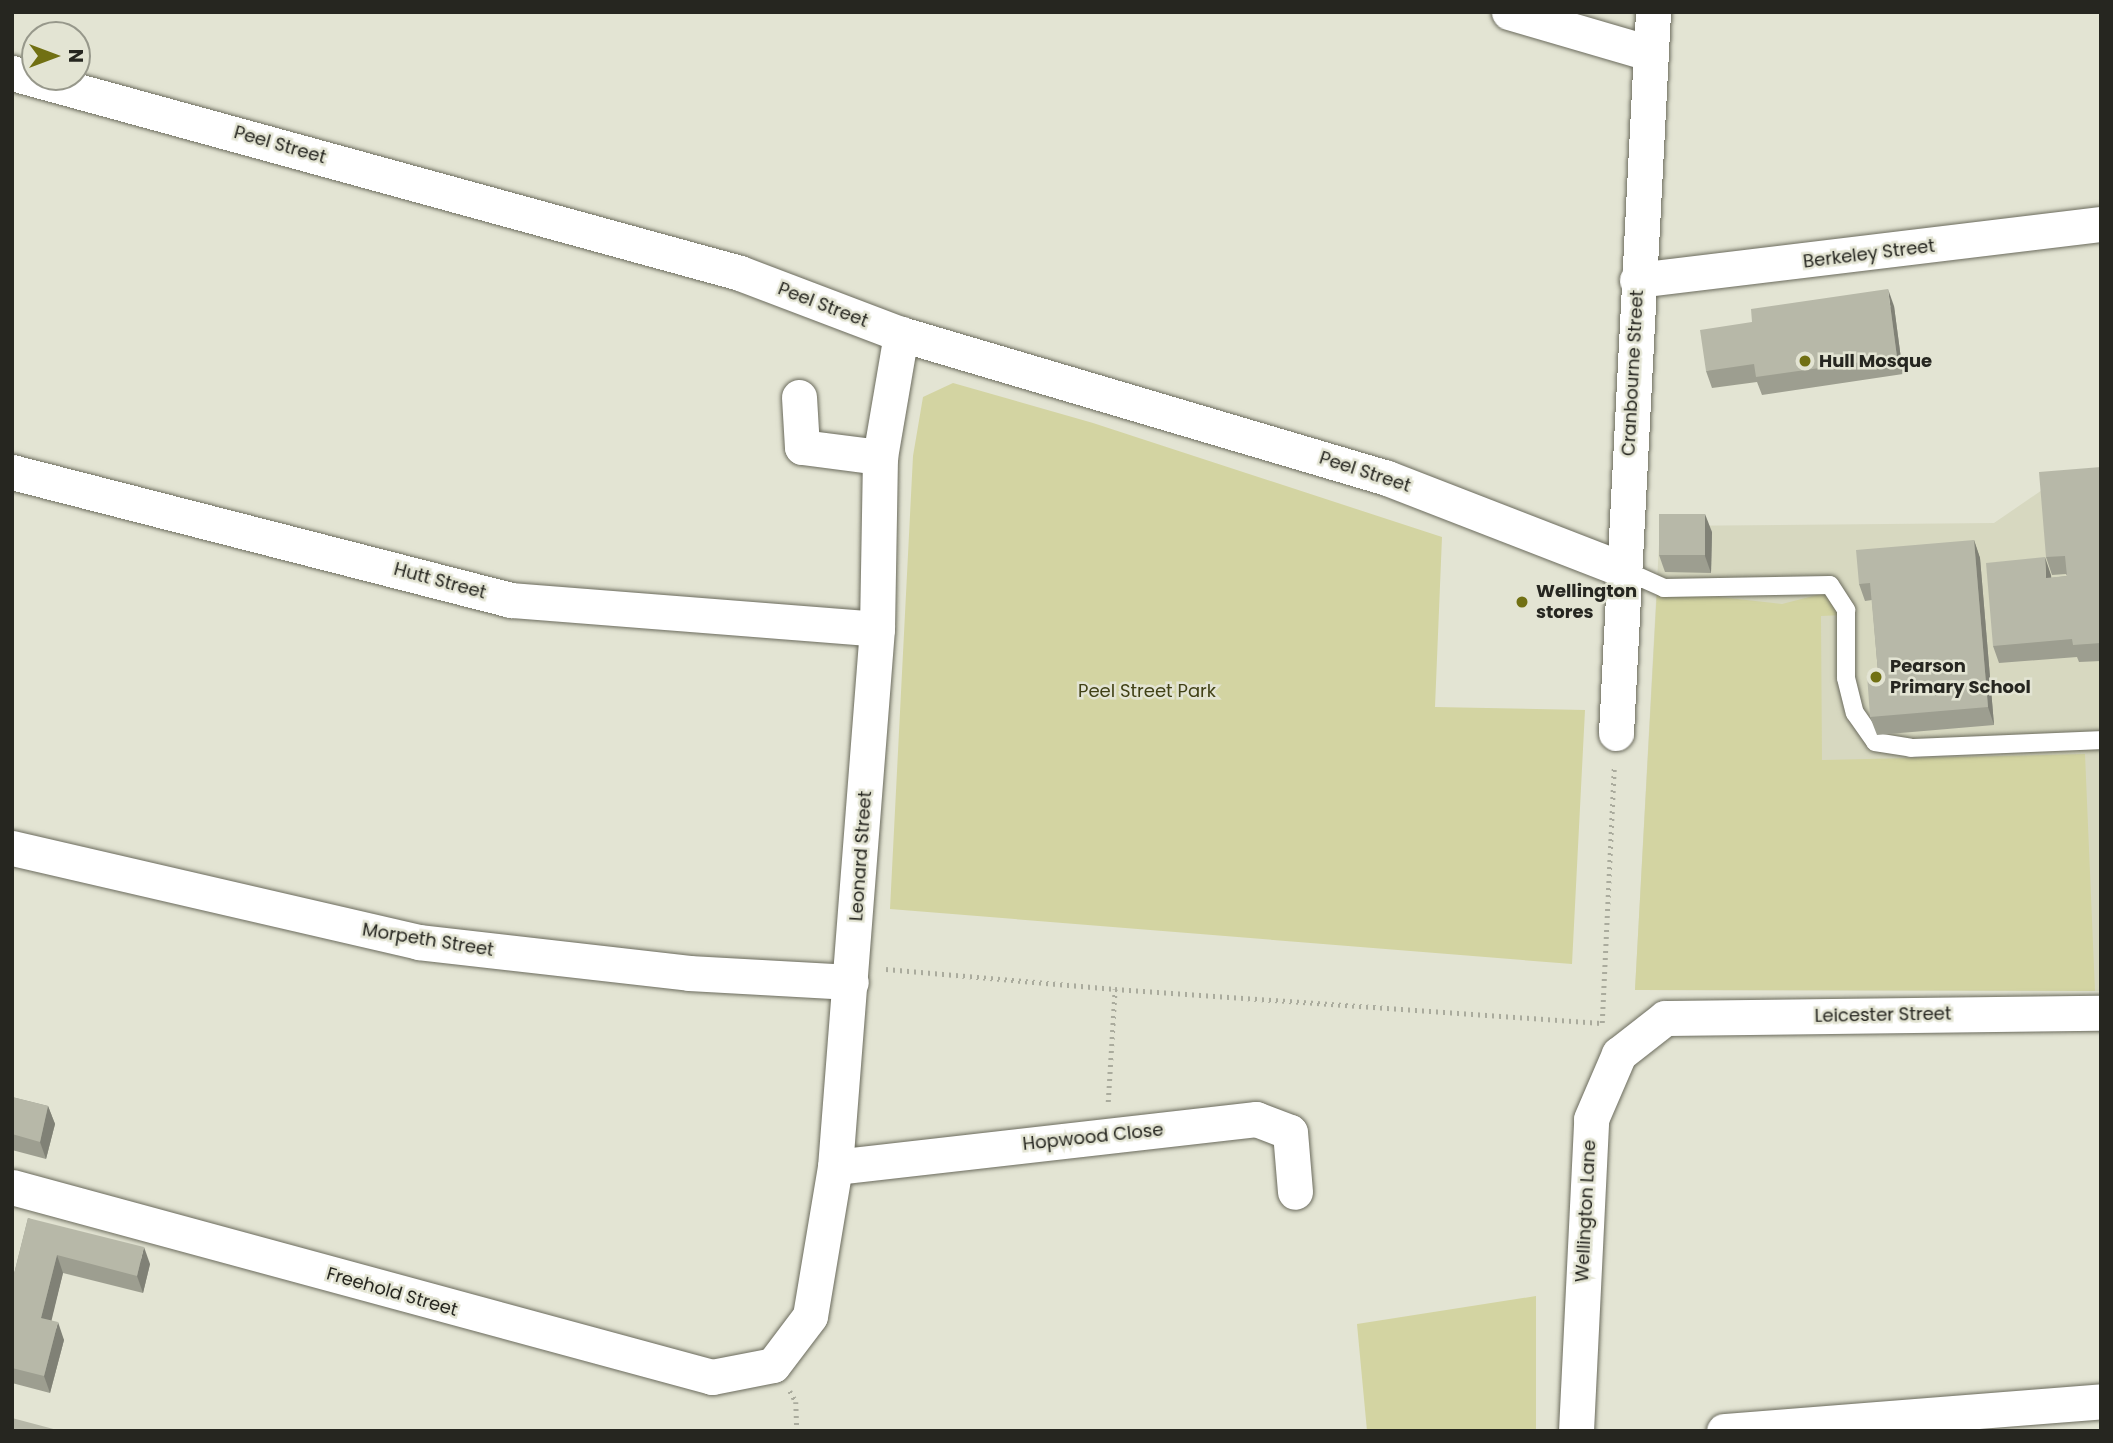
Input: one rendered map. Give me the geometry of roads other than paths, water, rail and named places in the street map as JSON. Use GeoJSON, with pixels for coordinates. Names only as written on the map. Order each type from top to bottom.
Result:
{"type":"FeatureCollection","features":[{"type":"Feature","properties":{"kind":"street"},"geometry":{"type":"LineString","coordinates":[[1509,12],[1649,53]]}},
{"type":"Feature","properties":{"kind":"street","name":"Cranbourne Street"},"geometry":{"type":"LineString","coordinates":[[1616,733],[1637,280],[1653,12]]}},
{"type":"Feature","properties":{"kind":"street","name":"Peel Street"},"geometry":{"type":"LineString","coordinates":[[12,73],[740,273],[901,334],[1387,478],[1624,570]]}},
{"type":"Feature","properties":{"kind":"street","name":"Berkeley Street"},"geometry":{"type":"LineString","coordinates":[[1637,280],[2101,224]]}},
{"type":"Feature","properties":{"kind":"street","name":"Leonard Street"},"geometry":{"type":"LineString","coordinates":[[773,1365],[810,1316],[835,1167],[877,629],[880,457],[901,334]]}},
{"type":"Feature","properties":{"kind":"street"},"geometry":{"type":"LineString","coordinates":[[799,397],[802,447],[880,457]]}},
{"type":"Feature","properties":{"kind":"street","name":"Hutt Street"},"geometry":{"type":"LineString","coordinates":[[12,472],[511,600],[877,629]]}},
{"type":"Feature","properties":{"kind":"street","name":"Morpeth Street"},"geometry":{"type":"LineString","coordinates":[[12,848],[418,942],[689,973],[852,974]]}},
{"type":"Feature","properties":{"kind":"street","name":"Leicester Street"},"geometry":{"type":"LineString","coordinates":[[1665,1018],[2101,1013]]}},
{"type":"Feature","properties":{"kind":"street","name":"Wellington Lane"},"geometry":{"type":"LineString","coordinates":[[1576,1431],[1591,1119],[1619,1054],[1665,1018]]}},
{"type":"Feature","properties":{"kind":"street","name":"Hopwood Close"},"geometry":{"type":"LineString","coordinates":[[835,1167],[1256,1119],[1290,1132],[1295,1192]]}},
{"type":"Feature","properties":{"kind":"street","name":"Freehold Street"},"geometry":{"type":"LineString","coordinates":[[12,1187],[712,1377],[773,1365]]}},
{"type":"Feature","properties":{"kind":"street"},"geometry":{"type":"LineString","coordinates":[[1724,1431],[2101,1401]]}},
{"type":"Feature","properties":{"kind":"lane"},"geometry":{"type":"LineString","coordinates":[[1624,570],[1664,587],[1830,585],[1846,610],[1846,678],[1854,713],[1875,742],[1912,748],[2101,740]]}},
{"type":"Feature","properties":{"kind":"place","name":"Hull Mosque"},"geometry":{"type":"Point","coordinates":[1805,361]}},
{"type":"Feature","properties":{"kind":"place","name":"Wellington stores"},"geometry":{"type":"Point","coordinates":[1522,602]}},
{"type":"Feature","properties":{"kind":"place","name":"Pearson Primary School"},"geometry":{"type":"Point","coordinates":[1876,677]}},
{"type":"Feature","properties":{"kind":"park label","name":"Peel Street Park"},"geometry":{"type":"Point","coordinates":[1147,691]}}]}
